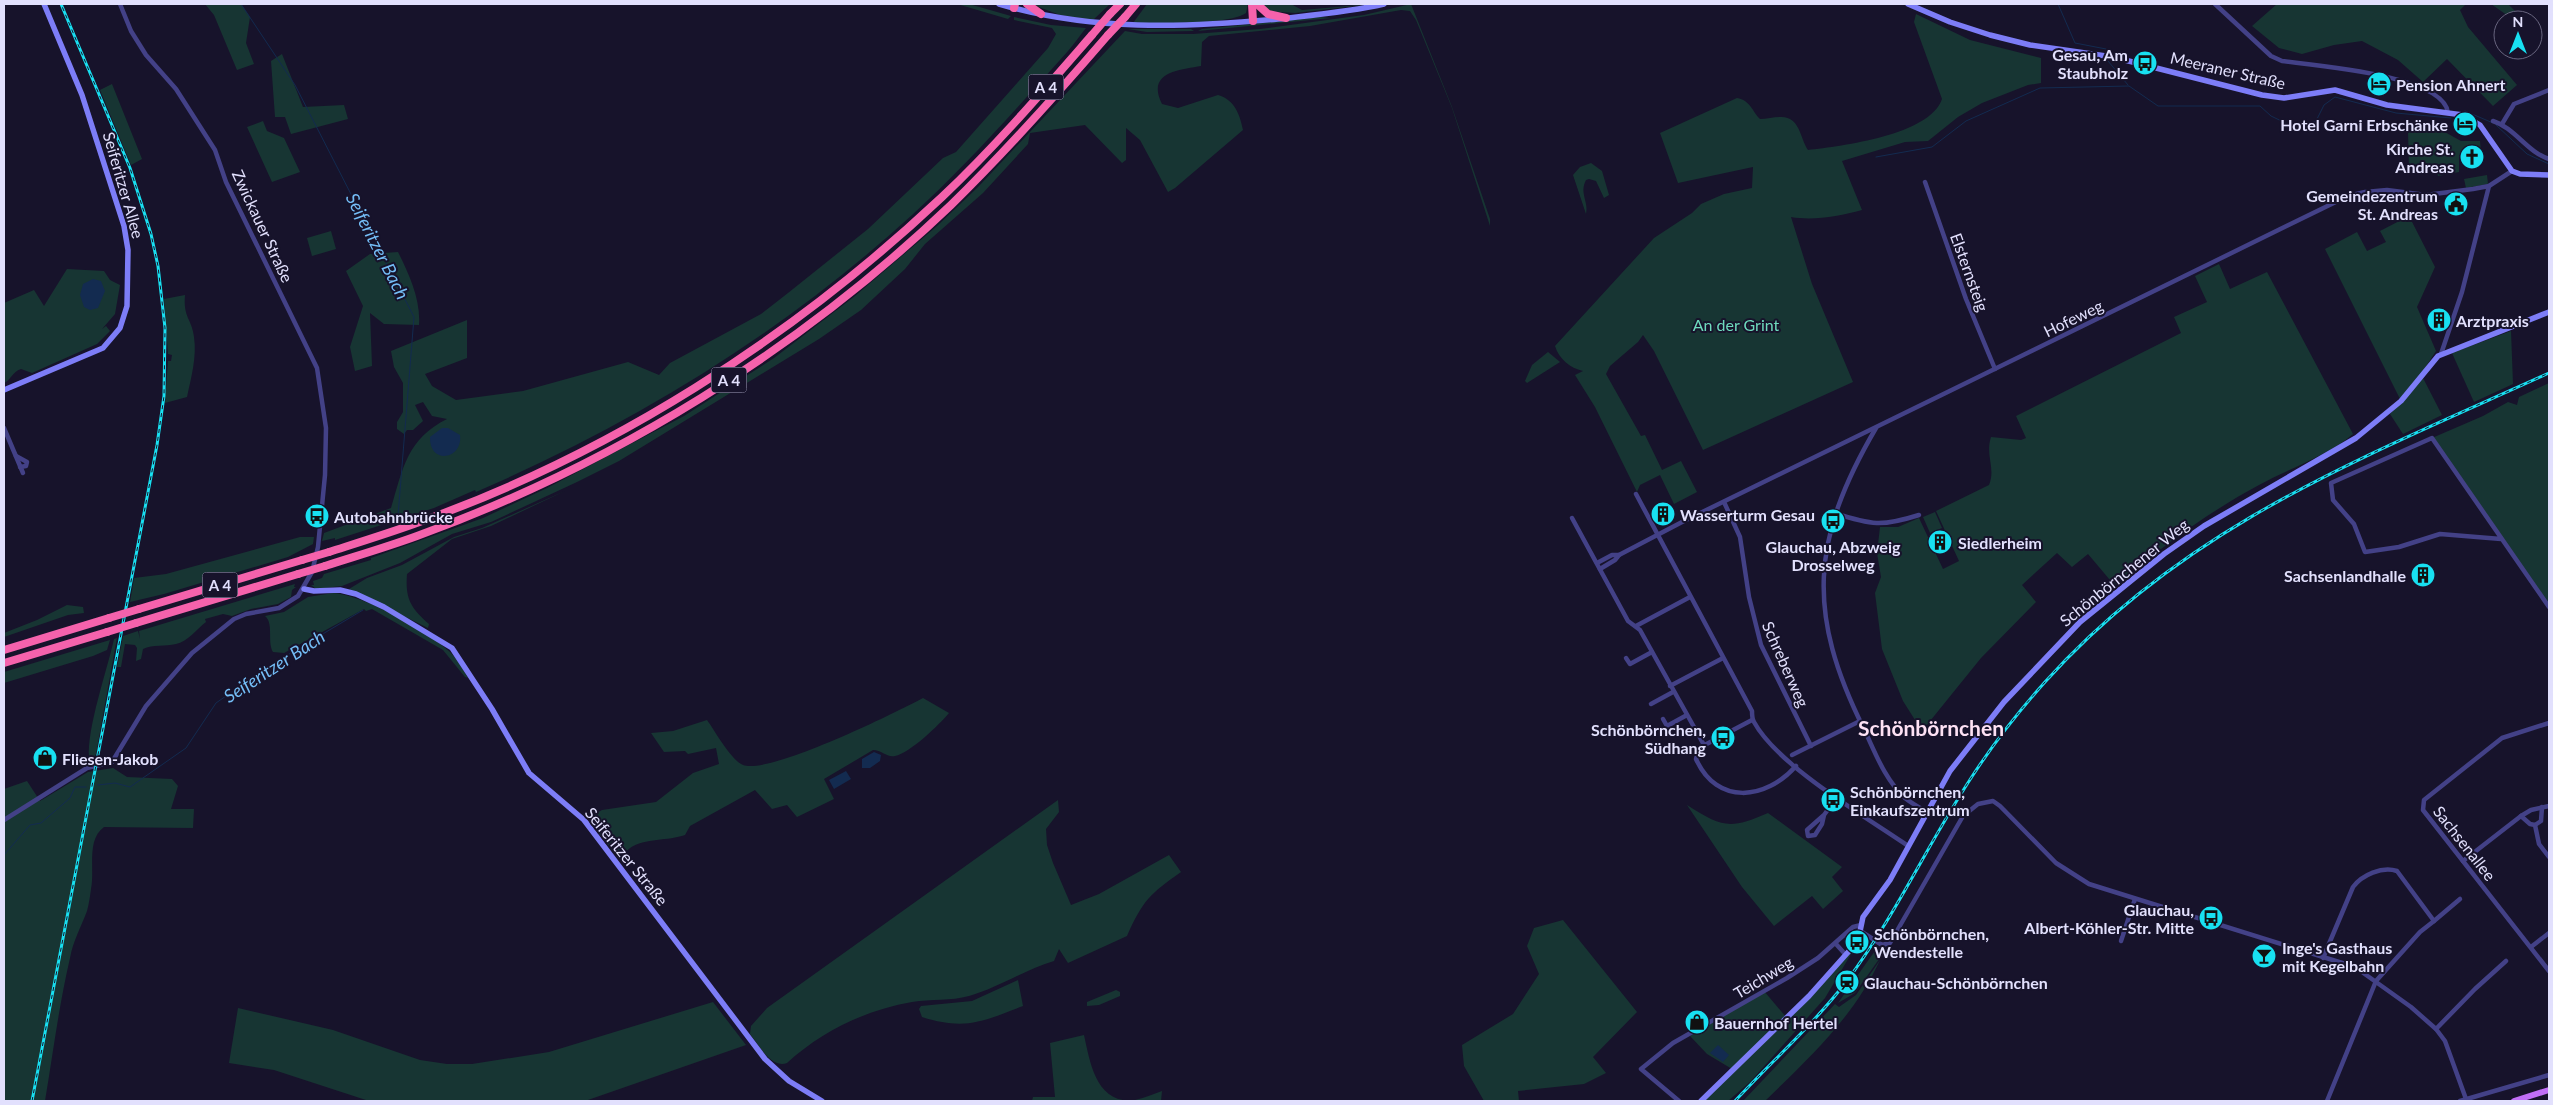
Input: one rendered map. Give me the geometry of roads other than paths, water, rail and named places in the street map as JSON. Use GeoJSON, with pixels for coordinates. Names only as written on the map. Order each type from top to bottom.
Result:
{"type":"FeatureCollection","features":[{"type":"Feature","properties":{"kind":"highway"},"geometry":{"type":"LineString","coordinates":[[1028,4],[1041,14]]}},
{"type":"Feature","properties":{"kind":"highway","name":"A 4"},"geometry":{"type":"LineString","coordinates":[[4,663],[325,566],[425,533],[562,474],[671,416],[752,365],[872,275],[950,205],[1004,151],[1136,4]]}},
{"type":"Feature","properties":{"kind":"highway"},"geometry":{"type":"LineString","coordinates":[[1252,4],[1253,21]]}},
{"type":"Feature","properties":{"kind":"highway"},"geometry":{"type":"LineString","coordinates":[[1257,4],[1268,14],[1286,18]]}},
{"type":"Feature","properties":{"kind":"highway","name":"A 4"},"geometry":{"type":"LineString","coordinates":[[4,650],[329,552],[415,524],[555,464],[657,410],[742,357],[849,278],[942,197],[1000,139],[1115,8]]}},
{"type":"Feature","properties":{"kind":"main road"},"geometry":{"type":"LineString","coordinates":[[2514,1101],[2549,1090]]}},
{"type":"Feature","properties":{"kind":"street","name":"Seiferitzer Allee"},"geometry":{"type":"LineString","coordinates":[[4,390],[103,348],[120,328],[127,306],[128,250],[124,226],[88,112],[44,4]]}},
{"type":"Feature","properties":{"kind":"street","name":"Zwickauer Straße"},"geometry":{"type":"LineString","coordinates":[[120,4],[131,31],[146,55],[176,90],[215,150],[226,182],[317,368],[326,428],[324,481],[318,548],[312,572],[304,589]]}},
{"type":"Feature","properties":{"kind":"street"},"geometry":{"type":"LineString","coordinates":[[998,4],[1071,20],[1145,26],[1286,18],[1384,4]]}},
{"type":"Feature","properties":{"kind":"street","name":"Meeraner Straße"},"geometry":{"type":"LineString","coordinates":[[1908,4],[1950,22],[1990,35],[2030,44],[2113,57],[2262,95],[2284,98],[2335,90],[2387,105],[2463,115],[2480,124],[2512,171]]}},
{"type":"Feature","properties":{"kind":"street"},"geometry":{"type":"LineString","coordinates":[[2214,4],[2271,56],[2282,61],[2382,74],[2410,83],[2440,100],[2447,107],[2448,113]]}},
{"type":"Feature","properties":{"kind":"street"},"geometry":{"type":"LineString","coordinates":[[2502,124],[2514,104],[2549,90]]}},
{"type":"Feature","properties":{"kind":"street"},"geometry":{"type":"LineString","coordinates":[[2494,121],[2502,124],[2532,150],[2549,159]]}},
{"type":"Feature","properties":{"kind":"street"},"geometry":{"type":"LineString","coordinates":[[2512,171],[2520,174],[2548,173]]}},
{"type":"Feature","properties":{"kind":"street","name":"Hofeweg"},"geometry":{"type":"LineString","coordinates":[[1619,555],[2348,196],[2387,190],[2426,195],[2489,186],[2512,171]]}},
{"type":"Feature","properties":{"kind":"street","name":"Elsternsteig"},"geometry":{"type":"LineString","coordinates":[[1924,182],[1966,299],[1996,369]]}},
{"type":"Feature","properties":{"kind":"street"},"geometry":{"type":"LineString","coordinates":[[2441,354],[2462,292],[2489,186]]}},
{"type":"Feature","properties":{"kind":"street","name":"Schönbörnchener Weg"},"geometry":{"type":"LineString","coordinates":[[1861,925],[1863,917],[1890,880],[1950,771],[2004,702],[2080,622],[2137,575],[2204,526],[2356,438],[2401,401],[2435,358],[2441,354],[2549,312]]}},
{"type":"Feature","properties":{"kind":"street"},"geometry":{"type":"LineString","coordinates":[[1876,427],[1858,458],[1834,513],[1828,539],[1823,597],[1835,663],[1860,721],[1892,784],[1905,798],[1927,812]]}},
{"type":"Feature","properties":{"kind":"street"},"geometry":{"type":"LineString","coordinates":[[4,428],[23,473]]}},
{"type":"Feature","properties":{"kind":"street"},"geometry":{"type":"LineString","coordinates":[[2501,538],[2440,534],[2399,547],[2365,552],[2354,524],[2333,500],[2330,483],[2432,438],[2501,538],[2549,608]]}},
{"type":"Feature","properties":{"kind":"street"},"geometry":{"type":"LineString","coordinates":[[16,456],[27,462],[26,466],[20,467]]}},
{"type":"Feature","properties":{"kind":"street"},"geometry":{"type":"LineString","coordinates":[[1636,494],[1656,536],[1752,711],[1752,720],[1770,744],[1837,797],[1908,846]]}},
{"type":"Feature","properties":{"kind":"street","name":"Schreberweg"},"geometry":{"type":"LineString","coordinates":[[1724,502],[1740,537],[1753,622],[1761,645],[1811,746]]}},
{"type":"Feature","properties":{"kind":"street"},"geometry":{"type":"LineString","coordinates":[[1834,513],[1864,523],[1880,525],[1919,515]]}},
{"type":"Feature","properties":{"kind":"street"},"geometry":{"type":"LineString","coordinates":[[1572,518],[1628,621],[1636,626],[1652,652],[1704,745]]}},
{"type":"Feature","properties":{"kind":"street"},"geometry":{"type":"LineString","coordinates":[[1597,563],[1612,555],[1619,555]]}},
{"type":"Feature","properties":{"kind":"street"},"geometry":{"type":"LineString","coordinates":[[1600,569],[1615,560],[1619,555]]}},
{"type":"Feature","properties":{"kind":"street"},"geometry":{"type":"LineString","coordinates":[[4,820],[87,768],[112,762],[146,706],[192,654],[234,619],[246,614],[286,605],[304,589]]}},
{"type":"Feature","properties":{"kind":"street","name":"Seiferitzer Straße"},"geometry":{"type":"LineString","coordinates":[[304,589],[314,592],[340,590],[356,594],[384,607],[452,648],[492,709],[529,773],[584,820],[765,1058],[789,1081],[822,1101]]}},
{"type":"Feature","properties":{"kind":"street"},"geometry":{"type":"LineString","coordinates":[[1636,626],[1690,597]]}},
{"type":"Feature","properties":{"kind":"street"},"geometry":{"type":"LineString","coordinates":[[1626,658],[1630,664],[1652,652]]}},
{"type":"Feature","properties":{"kind":"street"},"geometry":{"type":"LineString","coordinates":[[1670,686],[1723,658]]}},
{"type":"Feature","properties":{"kind":"street"},"geometry":{"type":"LineString","coordinates":[[1651,704],[1673,692]]}},
{"type":"Feature","properties":{"kind":"street"},"geometry":{"type":"LineString","coordinates":[[1663,719],[1667,726],[1687,715]]}},
{"type":"Feature","properties":{"kind":"street"},"geometry":{"type":"LineString","coordinates":[[1752,720],[1704,745],[1697,753],[1699,764],[1713,782],[1730,791],[1750,793],[1768,789],[1777,784],[1796,766]]}},
{"type":"Feature","properties":{"kind":"street"},"geometry":{"type":"LineString","coordinates":[[1792,755],[1860,721]]}},
{"type":"Feature","properties":{"kind":"street","name":"Sachsenallee"},"geometry":{"type":"LineString","coordinates":[[2549,723],[2502,738],[2424,800],[2423,810],[2549,971]]}},
{"type":"Feature","properties":{"kind":"street"},"geometry":{"type":"LineString","coordinates":[[1824,815],[1822,824],[1814,835],[1808,836],[1807,830],[1824,815],[1837,797]]}},
{"type":"Feature","properties":{"kind":"street"},"geometry":{"type":"LineString","coordinates":[[1862,932],[1882,945],[1890,943],[1959,821],[1970,809],[1986,801],[1993,801],[2056,863],[2070,874],[2096,887],[2355,967],[2436,1029],[2445,1041],[2466,1100]]}},
{"type":"Feature","properties":{"kind":"street"},"geometry":{"type":"LineString","coordinates":[[2463,861],[2521,816],[2549,806]]}},
{"type":"Feature","properties":{"kind":"street"},"geometry":{"type":"LineString","coordinates":[[2535,825],[2540,821],[2542,807]]}},
{"type":"Feature","properties":{"kind":"street"},"geometry":{"type":"LineString","coordinates":[[2521,816],[2530,824],[2535,825]]}},
{"type":"Feature","properties":{"kind":"street"},"geometry":{"type":"LineString","coordinates":[[2535,825],[2539,844],[2549,857]]}},
{"type":"Feature","properties":{"kind":"street"},"geometry":{"type":"LineString","coordinates":[[2323,958],[2353,887],[2359,879],[2382,870],[2397,871],[2434,921]]}},
{"type":"Feature","properties":{"kind":"street"},"geometry":{"type":"LineString","coordinates":[[2120,941],[2135,899]]}},
{"type":"Feature","properties":{"kind":"street"},"geometry":{"type":"LineString","coordinates":[[2327,1101],[2376,982],[2420,932],[2460,900]]}},
{"type":"Feature","properties":{"kind":"street"},"geometry":{"type":"LineString","coordinates":[[1701,1101],[1809,996],[1858,941],[1862,932],[1861,925]]}},
{"type":"Feature","properties":{"kind":"street","name":"Teichweg"},"geometry":{"type":"LineString","coordinates":[[1679,1101],[1641,1069],[1673,1044],[1788,978],[1836,944],[1853,927],[1861,925]]}},
{"type":"Feature","properties":{"kind":"street"},"geometry":{"type":"LineString","coordinates":[[2531,947],[2549,933]]}},
{"type":"Feature","properties":{"kind":"street"},"geometry":{"type":"LineString","coordinates":[[1836,944],[1845,954]]}},
{"type":"Feature","properties":{"kind":"street"},"geometry":{"type":"LineString","coordinates":[[2436,1029],[2475,989],[2506,961]]}},
{"type":"Feature","properties":{"kind":"street"},"geometry":{"type":"LineString","coordinates":[[2460,1101],[2549,1075]]}},
{"type":"Feature","properties":{"kind":"water"},"geometry":{"type":"Polygon","coordinates":[[[93,279],[101,281],[105,291],[98,308],[90,310],[84,307],[80,295],[83,284],[93,279]]]}},
{"type":"Feature","properties":{"kind":"water"},"geometry":{"type":"Polygon","coordinates":[[[442,428],[448,428],[460,435],[460,443],[456,450],[446,456],[435,452],[431,446],[430,437],[442,428]]]}},
{"type":"Feature","properties":{"kind":"water"},"geometry":{"type":"Polygon","coordinates":[[[874,752],[881,755],[880,761],[870,768],[862,768],[862,759],[874,752]]]}},
{"type":"Feature","properties":{"kind":"water"},"geometry":{"type":"Polygon","coordinates":[[[846,771],[851,779],[834,789],[829,780],[846,771]]]}},
{"type":"Feature","properties":{"kind":"water"},"geometry":{"type":"Polygon","coordinates":[[[1718,1045],[1729,1055],[1723,1062],[1710,1053],[1718,1045]]]}},
{"type":"Feature","properties":{"kind":"waterway","name":"Seiferitzer Bach"},"geometry":{"type":"LineString","coordinates":[[241,4],[295,85],[414,317],[398,516]]}},
{"type":"Feature","properties":{"kind":"waterway"},"geometry":{"type":"LineString","coordinates":[[2058,4],[2075,43],[2106,49]]}},
{"type":"Feature","properties":{"kind":"waterway"},"geometry":{"type":"LineString","coordinates":[[2108,61],[2128,85]]}},
{"type":"Feature","properties":{"kind":"waterway"},"geometry":{"type":"LineString","coordinates":[[1876,157],[1932,147],[1966,121],[2040,88],[2129,86],[2158,106],[2260,106],[2271,116],[2296,128],[2316,121],[2324,105],[2335,97],[2396,113],[2451,118]]}},
{"type":"Feature","properties":{"kind":"waterway"},"geometry":{"type":"LineString","coordinates":[[2465,111],[2493,123]]}},
{"type":"Feature","properties":{"kind":"waterway"},"geometry":{"type":"LineString","coordinates":[[2496,125],[2527,154],[2549,164]]}},
{"type":"Feature","properties":{"kind":"waterway","name":"Seiferitzer Bach"},"geometry":{"type":"LineString","coordinates":[[98,785],[115,783],[130,787],[186,748],[216,703],[269,666],[363,610]]}},
{"type":"Feature","properties":{"kind":"waterway","name":"Seiferitzer Bach"},"geometry":{"type":"LineString","coordinates":[[4,855],[30,825],[41,823],[70,798],[75,787],[86,787]]}},
{"type":"Feature","properties":{"kind":"railway"},"geometry":{"type":"LineString","coordinates":[[32,1101],[157,445],[164,396],[165,328],[158,266],[151,234],[130,168],[61,4]]}},
{"type":"Feature","properties":{"kind":"railway"},"geometry":{"type":"LineString","coordinates":[[1735,1101],[1806,1028],[1846,982],[1880,932],[1941,827],[1989,751],[2045,682],[2099,627],[2157,579],[2217,538],[2280,500],[2411,435],[2549,373]]}},
{"type":"Feature","properties":{"kind":"place","name":"Gesau, Am Staubholz"},"geometry":{"type":"Point","coordinates":[2145,63]}},
{"type":"Feature","properties":{"kind":"place","name":"Pension Ahnert"},"geometry":{"type":"Point","coordinates":[2379,84]}},
{"type":"Feature","properties":{"kind":"place","name":"Hotel Garni Erbschänke"},"geometry":{"type":"Point","coordinates":[2465,124]}},
{"type":"Feature","properties":{"kind":"place","name":"Kirche St. Andreas"},"geometry":{"type":"Point","coordinates":[2472,157]}},
{"type":"Feature","properties":{"kind":"place","name":"Gemeindezentrum St. Andreas"},"geometry":{"type":"Point","coordinates":[2456,204]}},
{"type":"Feature","properties":{"kind":"place","name":"Arztpraxis"},"geometry":{"type":"Point","coordinates":[2439,320]}},
{"type":"Feature","properties":{"kind":"place","name":"Wasserturm Gesau"},"geometry":{"type":"Point","coordinates":[1663,514]}},
{"type":"Feature","properties":{"kind":"place","name":"Autobahnbrücke"},"geometry":{"type":"Point","coordinates":[317,516]}},
{"type":"Feature","properties":{"kind":"place","name":"Glauchau, Abzweig Drosselweg"},"geometry":{"type":"Point","coordinates":[1833,521]}},
{"type":"Feature","properties":{"kind":"place","name":"Siedlerheim"},"geometry":{"type":"Point","coordinates":[1940,542]}},
{"type":"Feature","properties":{"kind":"place","name":"Sachsenlandhalle"},"geometry":{"type":"Point","coordinates":[2423,575]}},
{"type":"Feature","properties":{"kind":"place","name":"Schönbörnchen, Südhang"},"geometry":{"type":"Point","coordinates":[1723,738]}},
{"type":"Feature","properties":{"kind":"place","name":"Fliesen-Jakob"},"geometry":{"type":"Point","coordinates":[45,758]}},
{"type":"Feature","properties":{"kind":"place","name":"Schönbörnchen, Einkaufszentrum"},"geometry":{"type":"Point","coordinates":[1833,800]}},
{"type":"Feature","properties":{"kind":"place","name":"Glauchau, Albert-Köhler-Str. Mitte"},"geometry":{"type":"Point","coordinates":[2211,918]}},
{"type":"Feature","properties":{"kind":"place","name":"Schönbörnchen, Wendestelle"},"geometry":{"type":"Point","coordinates":[1857,942]}},
{"type":"Feature","properties":{"kind":"place","name":"Inge's Gasthaus mit Kegelbahn"},"geometry":{"type":"Point","coordinates":[2264,956]}},
{"type":"Feature","properties":{"kind":"place","name":"Glauchau-Schönbörnchen"},"geometry":{"type":"Point","coordinates":[1847,982]}},
{"type":"Feature","properties":{"kind":"place","name":"Bauernhof Hertel"},"geometry":{"type":"Point","coordinates":[1697,1022]}},
{"type":"Feature","properties":{"kind":"district","name":"Schönbörnchen"},"geometry":{"type":"Point","coordinates":[1931,727]}},
{"type":"Feature","properties":{"kind":"park label","name":"An der Grint"},"geometry":{"type":"Point","coordinates":[1736,324]}}]}
